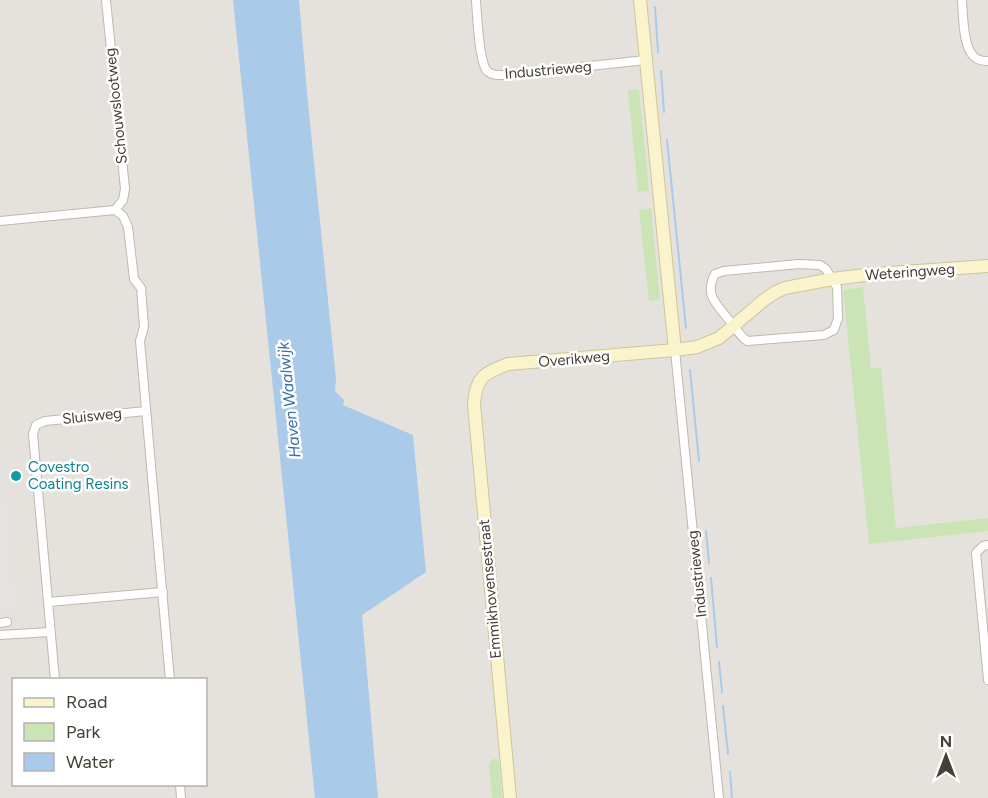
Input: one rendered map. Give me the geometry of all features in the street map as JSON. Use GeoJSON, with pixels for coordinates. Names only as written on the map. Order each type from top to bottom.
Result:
{"type":"FeatureCollection","features":[{"type":"Feature","properties":{"kind":"street","name":"Schouwslootweg"},"geometry":{"type":"LineString","coordinates":[[106,0],[124,189],[123,200],[115,210]]}},
{"type":"Feature","properties":{"kind":"street","name":"Industrieweg"},"geometry":{"type":"LineString","coordinates":[[476,0],[482,56],[486,70],[493,75],[646,60]]}},
{"type":"Feature","properties":{"kind":"street","name":"Industrieweg"},"geometry":{"type":"LineString","coordinates":[[640,0],[719,798]]}},
{"type":"Feature","properties":{"kind":"street"},"geometry":{"type":"LineString","coordinates":[[962,0],[966,42],[971,54],[979,61],[988,61]]}},
{"type":"Feature","properties":{"kind":"street"},"geometry":{"type":"LineString","coordinates":[[0,221],[115,210],[123,216],[128,227],[134,279],[141,288],[144,327],[140,341],[170,678]]}},
{"type":"Feature","properties":{"kind":"street"},"geometry":{"type":"LineString","coordinates":[[815,264],[826,269],[832,279],[837,287],[838,318],[834,330],[825,335],[747,341],[741,337],[714,300],[711,292],[711,282],[715,274],[724,271],[815,264]]}},
{"type":"Feature","properties":{"kind":"street","name":"Weteringweg"},"geometry":{"type":"LineString","coordinates":[[832,279],[988,266]]}},
{"type":"Feature","properties":{"kind":"street"},"geometry":{"type":"LineString","coordinates":[[675,351],[697,347],[719,338],[776,292],[798,285],[832,279]]}},
{"type":"Feature","properties":{"kind":"street","name":"Overikweg"},"geometry":{"type":"LineString","coordinates":[[479,381],[489,371],[508,364],[675,351]]}},
{"type":"Feature","properties":{"kind":"street","name":"Emmikhovensestraat"},"geometry":{"type":"LineString","coordinates":[[479,381],[474,392],[474,404],[510,798]]}},
{"type":"Feature","properties":{"kind":"street","name":"Sluisweg"},"geometry":{"type":"LineString","coordinates":[[55,678],[33,434],[36,425],[45,421],[146,411]]}},
{"type":"Feature","properties":{"kind":"street"},"geometry":{"type":"LineString","coordinates":[[988,545],[983,546],[976,553],[976,564],[988,680]]}},
{"type":"Feature","properties":{"kind":"street"},"geometry":{"type":"LineString","coordinates":[[49,602],[163,592]]}},
{"type":"Feature","properties":{"kind":"street"},"geometry":{"type":"LineString","coordinates":[[0,635],[50,632]]}},
{"type":"Feature","properties":{"kind":"shaded area"},"geometry":{"type":"Polygon","coordinates":[[[0,0],[988,0],[988,798],[0,798],[0,0]]]}},
{"type":"Feature","properties":{"kind":"shaded area"},"geometry":{"type":"Polygon","coordinates":[[[0,453],[16,610],[9,610],[0,617],[0,453]]]}},
{"type":"Feature","properties":{"kind":"green space"},"geometry":{"type":"Polygon","coordinates":[[[639,90],[649,191],[638,192],[628,91],[639,90]]]}},
{"type":"Feature","properties":{"kind":"green space"},"geometry":{"type":"Polygon","coordinates":[[[651,208],[660,300],[649,301],[639,210],[651,208]]]}},
{"type":"Feature","properties":{"kind":"green space"},"geometry":{"type":"Polygon","coordinates":[[[863,287],[871,368],[881,368],[896,528],[988,518],[988,531],[869,544],[843,290],[863,287]]]}},
{"type":"Feature","properties":{"kind":"green space"},"geometry":{"type":"Polygon","coordinates":[[[493,759],[499,762],[502,798],[492,798],[489,764],[493,759]]]}},
{"type":"Feature","properties":{"kind":"water","name":"Haven Waalwijk"},"geometry":{"type":"Polygon","coordinates":[[[233,0],[299,0],[336,379],[335,391],[344,400],[343,405],[413,435],[426,572],[362,615],[378,798],[315,798],[233,0]]]}},
{"type":"Feature","properties":{"kind":"waterway"},"geometry":{"type":"LineString","coordinates":[[655,7],[658,52]]}},
{"type":"Feature","properties":{"kind":"waterway"},"geometry":{"type":"LineString","coordinates":[[661,71],[664,112]]}},
{"type":"Feature","properties":{"kind":"waterway"},"geometry":{"type":"LineString","coordinates":[[667,140],[686,328]]}},
{"type":"Feature","properties":{"kind":"waterway"},"geometry":{"type":"LineString","coordinates":[[690,370],[699,461]]}},
{"type":"Feature","properties":{"kind":"waterway"},"geometry":{"type":"LineString","coordinates":[[706,531],[709,563]]}},
{"type":"Feature","properties":{"kind":"waterway"},"geometry":{"type":"LineString","coordinates":[[711,578],[717,647]]}},
{"type":"Feature","properties":{"kind":"waterway"},"geometry":{"type":"LineString","coordinates":[[719,662],[722,692]]}},
{"type":"Feature","properties":{"kind":"waterway"},"geometry":{"type":"LineString","coordinates":[[723,706],[728,754]]}},
{"type":"Feature","properties":{"kind":"waterway"},"geometry":{"type":"LineString","coordinates":[[730,772],[732,798]]}},
{"type":"Feature","properties":{"kind":"place","name":"Covestro Coating Resins"},"geometry":{"type":"Point","coordinates":[16,476]}}]}
